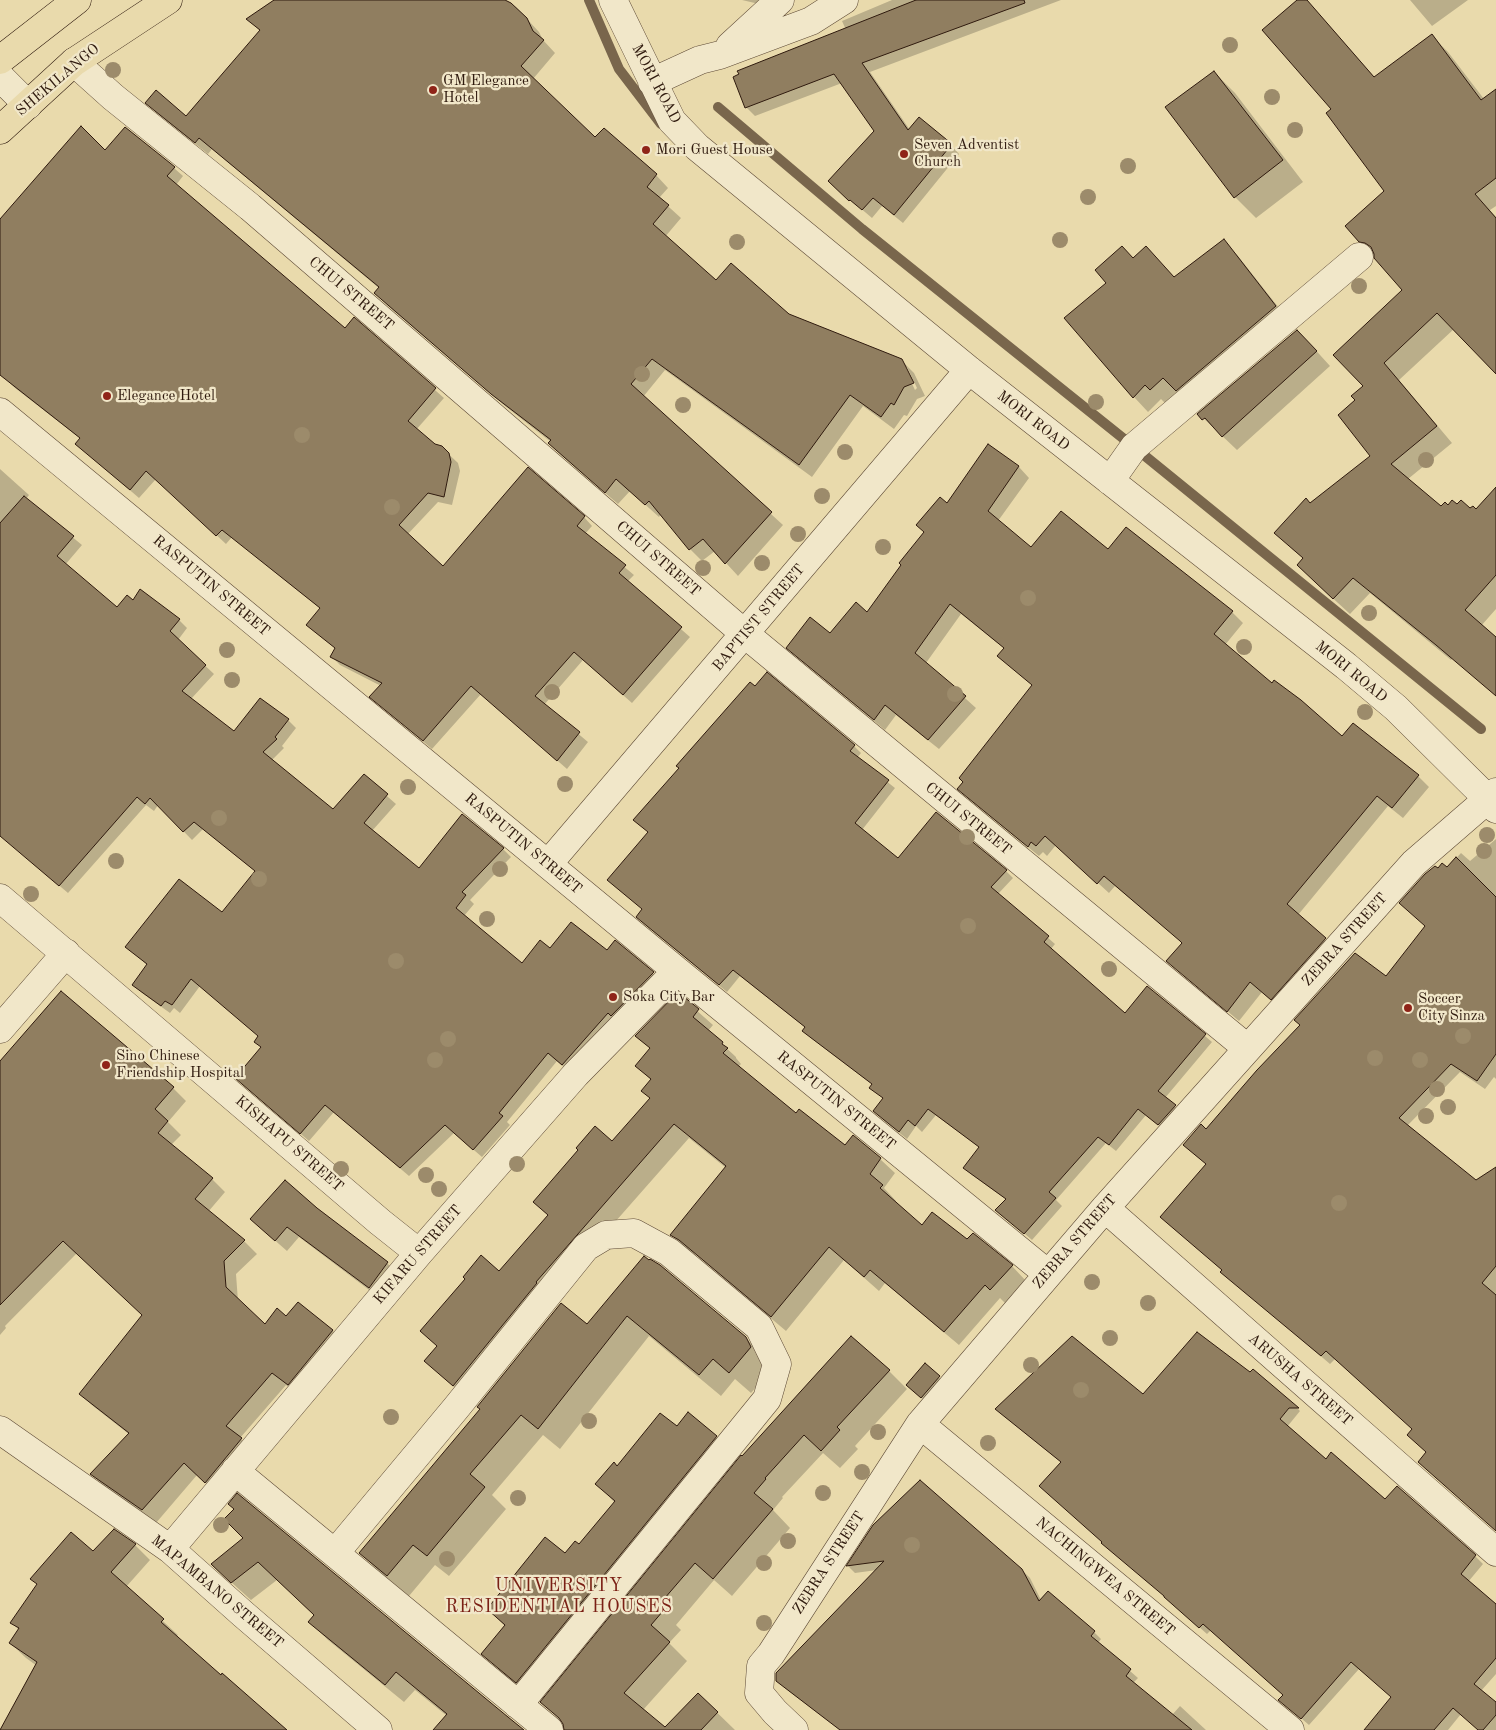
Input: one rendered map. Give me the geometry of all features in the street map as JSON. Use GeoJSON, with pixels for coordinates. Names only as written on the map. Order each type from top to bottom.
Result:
{"type":"FeatureCollection","features":[{"type":"Feature","properties":{"kind":"main road"},"geometry":{"type":"LineString","coordinates":[[0,60],[77,0]]}},
{"type":"Feature","properties":{"kind":"main road","name":"SHEKILANGO"},"geometry":{"type":"LineString","coordinates":[[0,130],[74,62],[168,0]]}},
{"type":"Feature","properties":{"kind":"street","name":"MORI ROAD"},"geometry":{"type":"LineString","coordinates":[[613,0],[672,121],[696,147],[969,370],[1346,666],[1396,708],[1494,800]]}},
{"type":"Feature","properties":{"kind":"street"},"geometry":{"type":"LineString","coordinates":[[720,55],[780,0]]}},
{"type":"Feature","properties":{"kind":"street"},"geometry":{"type":"LineString","coordinates":[[652,82],[700,60],[720,55],[811,21],[844,0]]}},
{"type":"Feature","properties":{"kind":"street","name":"CHUI STREET"},"geometry":{"type":"LineString","coordinates":[[74,62],[113,97],[272,226],[745,634],[1247,1048]]}},
{"type":"Feature","properties":{"kind":"street"},"geometry":{"type":"LineString","coordinates":[[0,77],[28,105]]}},
{"type":"Feature","properties":{"kind":"street"},"geometry":{"type":"LineString","coordinates":[[1110,481],[1134,447],[1358,257]]}},
{"type":"Feature","properties":{"kind":"street","name":"BAPTIST STREET"},"geometry":{"type":"LineString","coordinates":[[548,864],[969,370]]}},
{"type":"Feature","properties":{"kind":"street","name":"RASPUTIN STREET"},"geometry":{"type":"LineString","coordinates":[[0,412],[677,971],[1048,1274]]}},
{"type":"Feature","properties":{"kind":"street","name":"ZEBRA STREET"},"geometry":{"type":"LineString","coordinates":[[794,1730],[759,1693],[761,1666],[771,1654],[920,1424],[1104,1208],[1414,862],[1494,800]]}},
{"type":"Feature","properties":{"kind":"street","name":"KISHAPU STREET"},"geometry":{"type":"LineString","coordinates":[[0,898],[380,1222],[419,1253]]}},
{"type":"Feature","properties":{"kind":"street"},"geometry":{"type":"LineString","coordinates":[[0,1028],[66,953]]}},
{"type":"Feature","properties":{"kind":"street","name":"KIFARU STREET"},"geometry":{"type":"LineString","coordinates":[[170,1549],[419,1253],[576,1074],[677,971]]}},
{"type":"Feature","properties":{"kind":"street","name":"ARUSHA STREET"},"geometry":{"type":"LineString","coordinates":[[1104,1208],[1496,1552]]}},
{"type":"Feature","properties":{"kind":"street"},"geometry":{"type":"LineString","coordinates":[[335,1553],[456,1408],[586,1247],[606,1235],[634,1233],[677,1258],[759,1327],[777,1364],[767,1399],[518,1705]]}},
{"type":"Feature","properties":{"kind":"street","name":"NACHINGWEA STREET"},"geometry":{"type":"LineString","coordinates":[[920,1424],[1290,1730]]}},
{"type":"Feature","properties":{"kind":"street","name":"MAPAMBANO STREET"},"geometry":{"type":"LineString","coordinates":[[0,1430],[170,1549],[378,1730]]}},
{"type":"Feature","properties":{"kind":"street"},"geometry":{"type":"LineString","coordinates":[[235,1471],[549,1730]]}},
{"type":"Feature","properties":{"kind":"building"},"geometry":{"type":"Polygon","coordinates":[[[274,0],[505,0],[511,3],[527,18],[533,31],[544,40],[521,66],[595,137],[604,128],[657,174],[647,187],[669,205],[653,224],[716,280],[731,263],[789,314],[902,359],[914,383],[904,387],[894,405],[891,403],[881,417],[850,395],[799,465],[652,359],[631,384],[772,512],[725,564],[703,539],[689,550],[649,501],[645,505],[616,479],[605,493],[548,443],[551,440],[491,394],[374,293],[379,287],[199,138],[195,143],[145,103],[156,90],[186,116],[260,30],[246,19],[274,0]]]}},
{"type":"Feature","properties":{"kind":"building"},"geometry":{"type":"Polygon","coordinates":[[[916,0],[1024,0],[1025,3],[862,63],[908,130],[919,117],[952,144],[894,215],[873,198],[862,210],[849,201],[828,181],[874,131],[834,74],[745,108],[733,77],[739,74],[737,71],[916,0]]]}},
{"type":"Feature","properties":{"kind":"building"},"geometry":{"type":"Polygon","coordinates":[[[1297,0],[1307,0],[1374,77],[1432,34],[1481,100],[1496,89],[1496,178],[1475,194],[1496,218],[1496,374],[1437,313],[1384,363],[1437,426],[1391,464],[1441,506],[1445,502],[1448,505],[1452,500],[1457,504],[1461,500],[1470,508],[1473,506],[1476,509],[1496,487],[1496,575],[1465,610],[1496,637],[1496,696],[1353,578],[1333,599],[1297,565],[1303,558],[1274,533],[1306,498],[1310,503],[1370,456],[1338,415],[1355,400],[1351,396],[1363,386],[1333,355],[1402,290],[1374,258],[1371,247],[1359,242],[1345,226],[1384,191],[1326,113],[1331,109],[1262,30],[1297,0]]]}},
{"type":"Feature","properties":{"kind":"building"},"geometry":{"type":"Polygon","coordinates":[[[1214,71],[1283,160],[1234,198],[1165,107],[1214,71]]]}},
{"type":"Feature","properties":{"kind":"building"},"geometry":{"type":"Polygon","coordinates":[[[81,126],[105,150],[125,127],[175,167],[167,176],[345,328],[354,317],[436,388],[408,421],[435,444],[442,446],[449,453],[451,462],[444,497],[428,493],[399,525],[443,566],[528,467],[585,516],[577,526],[626,565],[619,573],[682,627],[623,695],[574,652],[535,696],[580,732],[557,761],[471,686],[423,741],[369,697],[382,683],[330,657],[335,648],[306,625],[320,608],[222,530],[216,536],[146,471],[130,490],[75,444],[80,438],[0,375],[0,219],[81,126]]]}},
{"type":"Feature","properties":{"kind":"building"},"geometry":{"type":"Polygon","coordinates":[[[1224,239],[1276,306],[1176,391],[1163,378],[1150,390],[1145,385],[1133,398],[1064,318],[1106,283],[1095,270],[1122,246],[1133,258],[1146,246],[1174,277],[1224,239]]]}},
{"type":"Feature","properties":{"kind":"building"},"geometry":{"type":"Polygon","coordinates":[[[1297,330],[1317,351],[1222,437],[1205,418],[1202,420],[1197,414],[1297,330]]]}},
{"type":"Feature","properties":{"kind":"building"},"geometry":{"type":"Polygon","coordinates":[[[988,444],[1019,466],[988,511],[1031,547],[1061,511],[1108,549],[1126,527],[1233,611],[1214,634],[1272,683],[1274,680],[1301,700],[1342,736],[1353,723],[1419,775],[1392,808],[1377,796],[1287,904],[1326,938],[1271,1000],[1250,982],[1227,1012],[1166,961],[1182,943],[1104,876],[1097,884],[1045,836],[1036,846],[1031,842],[1028,847],[957,789],[963,782],[959,778],[1032,685],[997,656],[1004,648],[950,604],[915,653],[966,696],[928,740],[885,705],[874,720],[786,648],[810,617],[830,633],[856,602],[867,612],[901,565],[899,563],[924,532],[916,525],[940,497],[947,503],[988,444]]]}},
{"type":"Feature","properties":{"kind":"building"},"geometry":{"type":"Polygon","coordinates":[[[24,496],[74,536],[57,556],[117,607],[127,595],[133,600],[140,589],[180,619],[170,631],[206,665],[182,691],[234,731],[260,698],[289,719],[275,737],[277,739],[263,752],[333,809],[364,774],[388,794],[364,823],[419,868],[462,814],[504,848],[462,892],[466,895],[456,908],[522,963],[540,940],[550,948],[571,922],[607,950],[615,940],[654,972],[611,1016],[608,1013],[562,1065],[548,1053],[499,1113],[503,1116],[473,1150],[445,1125],[400,1168],[325,1105],[300,1134],[235,1078],[261,1047],[254,1042],[258,1036],[191,979],[172,1005],[165,1001],[161,1006],[132,985],[147,964],[125,947],[179,879],[222,912],[255,871],[194,822],[183,832],[150,798],[145,804],[137,797],[59,886],[0,836],[0,523],[24,496]]]}},
{"type":"Feature","properties":{"kind":"building"},"geometry":{"type":"Polygon","coordinates":[[[767,672],[855,745],[850,751],[889,780],[855,823],[898,858],[936,812],[1007,870],[991,887],[1049,936],[1044,942],[1125,1013],[1147,986],[1206,1034],[1158,1091],[1176,1105],[1158,1125],[1138,1109],[1109,1145],[1098,1137],[1049,1192],[1056,1198],[1024,1234],[995,1210],[1006,1199],[963,1168],[979,1147],[928,1109],[915,1126],[908,1120],[899,1132],[873,1111],[883,1098],[869,1088],[872,1084],[802,1031],[805,1027],[733,970],[719,985],[636,917],[642,909],[607,880],[648,832],[633,820],[679,768],[676,766],[750,682],[755,686],[767,672]]]}},
{"type":"Feature","properties":{"kind":"building"},"geometry":{"type":"Polygon","coordinates":[[[1456,857],[1496,897],[1496,1054],[1477,1081],[1451,1064],[1399,1118],[1476,1180],[1496,1167],[1496,1266],[1482,1283],[1496,1295],[1496,1531],[1418,1462],[1426,1452],[1407,1435],[1412,1429],[1326,1351],[1321,1356],[1220,1272],[1222,1270],[1160,1217],[1206,1164],[1183,1145],[1201,1124],[1206,1129],[1257,1070],[1300,1025],[1294,1020],[1355,953],[1386,976],[1425,926],[1399,903],[1425,874],[1435,866],[1438,868],[1442,863],[1447,867],[1456,857]]]}},
{"type":"Feature","properties":{"kind":"building"},"geometry":{"type":"Polygon","coordinates":[[[61,991],[174,1087],[155,1109],[168,1121],[158,1133],[213,1178],[195,1199],[245,1240],[224,1261],[226,1287],[265,1324],[277,1308],[286,1316],[298,1302],[333,1330],[288,1385],[272,1373],[226,1426],[242,1438],[205,1483],[184,1463],[142,1510],[90,1474],[129,1433],[79,1394],[142,1315],[63,1241],[0,1305],[0,1061],[61,991]]]}},
{"type":"Feature","properties":{"kind":"building"},"geometry":{"type":"Polygon","coordinates":[[[678,992],[699,1009],[693,1017],[728,1048],[723,1053],[796,1113],[799,1109],[845,1145],[853,1135],[881,1158],[870,1174],[883,1185],[880,1188],[922,1225],[932,1212],[967,1239],[973,1233],[1013,1265],[990,1290],[985,1285],[944,1332],[870,1270],[864,1277],[829,1247],[771,1317],[679,1240],[670,1235],[726,1166],[674,1124],[536,1282],[453,1386],[424,1361],[437,1346],[420,1331],[465,1279],[463,1277],[481,1255],[499,1271],[548,1215],[533,1202],[578,1150],[576,1148],[595,1126],[612,1141],[650,1098],[641,1091],[651,1079],[635,1066],[650,1048],[635,1036],[678,992]]]}},
{"type":"Feature","properties":{"kind":"building"},"geometry":{"type":"Polygon","coordinates":[[[285,1180],[317,1208],[388,1262],[369,1288],[287,1227],[275,1241],[250,1219],[285,1180]]]}},
{"type":"Feature","properties":{"kind":"building"},"geometry":{"type":"Polygon","coordinates":[[[644,1256],[660,1265],[746,1337],[751,1347],[729,1373],[713,1359],[699,1375],[627,1316],[538,1429],[521,1415],[470,1474],[485,1487],[427,1556],[413,1545],[387,1576],[359,1553],[480,1409],[477,1407],[561,1303],[587,1324],[644,1256]]]}},
{"type":"Feature","properties":{"kind":"building"},"geometry":{"type":"Polygon","coordinates":[[[1197,1332],[1250,1372],[1253,1369],[1299,1408],[1289,1408],[1280,1419],[1326,1459],[1331,1452],[1385,1499],[1397,1486],[1476,1555],[1461,1574],[1496,1604],[1496,1658],[1474,1684],[1496,1702],[1496,1715],[1483,1730],[1478,1730],[1453,1708],[1434,1730],[1364,1730],[1391,1697],[1351,1662],[1301,1719],[1278,1700],[1283,1695],[1203,1624],[1199,1628],[1039,1486],[1061,1462],[995,1409],[1072,1336],[1143,1394],[1197,1332]]]}},
{"type":"Feature","properties":{"kind":"building"},"geometry":{"type":"Polygon","coordinates":[[[851,1336],[890,1370],[837,1427],[840,1430],[821,1451],[804,1435],[765,1478],[754,1493],[773,1509],[713,1579],[695,1563],[658,1606],[663,1611],[651,1625],[670,1642],[624,1693],[665,1727],[698,1693],[718,1712],[701,1730],[564,1730],[559,1718],[540,1702],[741,1455],[851,1336]]]}},
{"type":"Feature","properties":{"kind":"building"},"geometry":{"type":"Polygon","coordinates":[[[925,1363],[940,1376],[921,1398],[906,1385],[925,1363]]]}},
{"type":"Feature","properties":{"kind":"building"},"geometry":{"type":"Polygon","coordinates":[[[688,1412],[717,1436],[516,1683],[481,1654],[505,1625],[487,1609],[545,1537],[565,1553],[575,1541],[579,1544],[615,1501],[595,1484],[614,1462],[617,1466],[660,1413],[677,1426],[688,1412]]]}},
{"type":"Feature","properties":{"kind":"building"},"geometry":{"type":"Polygon","coordinates":[[[920,1480],[1022,1569],[1039,1601],[1048,1591],[1095,1631],[1091,1636],[1131,1669],[1126,1676],[1192,1730],[840,1730],[776,1681],[776,1673],[884,1561],[846,1566],[873,1525],[920,1480]]]}},
{"type":"Feature","properties":{"kind":"building"},"geometry":{"type":"Polygon","coordinates":[[[237,1493],[524,1730],[433,1730],[447,1714],[396,1672],[385,1685],[308,1622],[314,1615],[258,1562],[231,1583],[211,1564],[243,1538],[224,1519],[234,1509],[228,1504],[237,1493]]]}},
{"type":"Feature","properties":{"kind":"building"},"geometry":{"type":"Polygon","coordinates":[[[114,1529],[136,1544],[111,1572],[164,1619],[161,1622],[287,1730],[0,1730],[37,1662],[9,1643],[19,1628],[10,1623],[37,1584],[30,1579],[71,1532],[93,1551],[114,1529]]]}},
{"type":"Feature","properties":{"kind":"waterway"},"geometry":{"type":"LineString","coordinates":[[589,0],[619,69],[661,124]]}},
{"type":"Feature","properties":{"kind":"waterway"},"geometry":{"type":"LineString","coordinates":[[718,107],[862,229],[1481,729]]}},
{"type":"Feature","properties":{"kind":"place","name":"GM Elegance Hotel"},"geometry":{"type":"Point","coordinates":[433,90]}},
{"type":"Feature","properties":{"kind":"place","name":"Mori Guest House"},"geometry":{"type":"Point","coordinates":[646,150]}},
{"type":"Feature","properties":{"kind":"place","name":"Seven Adventist Church"},"geometry":{"type":"Point","coordinates":[904,154]}},
{"type":"Feature","properties":{"kind":"place","name":"Elegance Hotel"},"geometry":{"type":"Point","coordinates":[107,396]}},
{"type":"Feature","properties":{"kind":"place","name":"Soka City Bar"},"geometry":{"type":"Point","coordinates":[613,997]}},
{"type":"Feature","properties":{"kind":"place","name":"Soccer City Sinza"},"geometry":{"type":"Point","coordinates":[1408,1008]}},
{"type":"Feature","properties":{"kind":"place","name":"Sino Chinese Friendship Hospital"},"geometry":{"type":"Point","coordinates":[106,1065]}},
{"type":"Feature","properties":{"kind":"district","name":"UNIVERSITY RESIDENTIAL HOUSES"},"geometry":{"type":"Point","coordinates":[559,1596]}}]}
